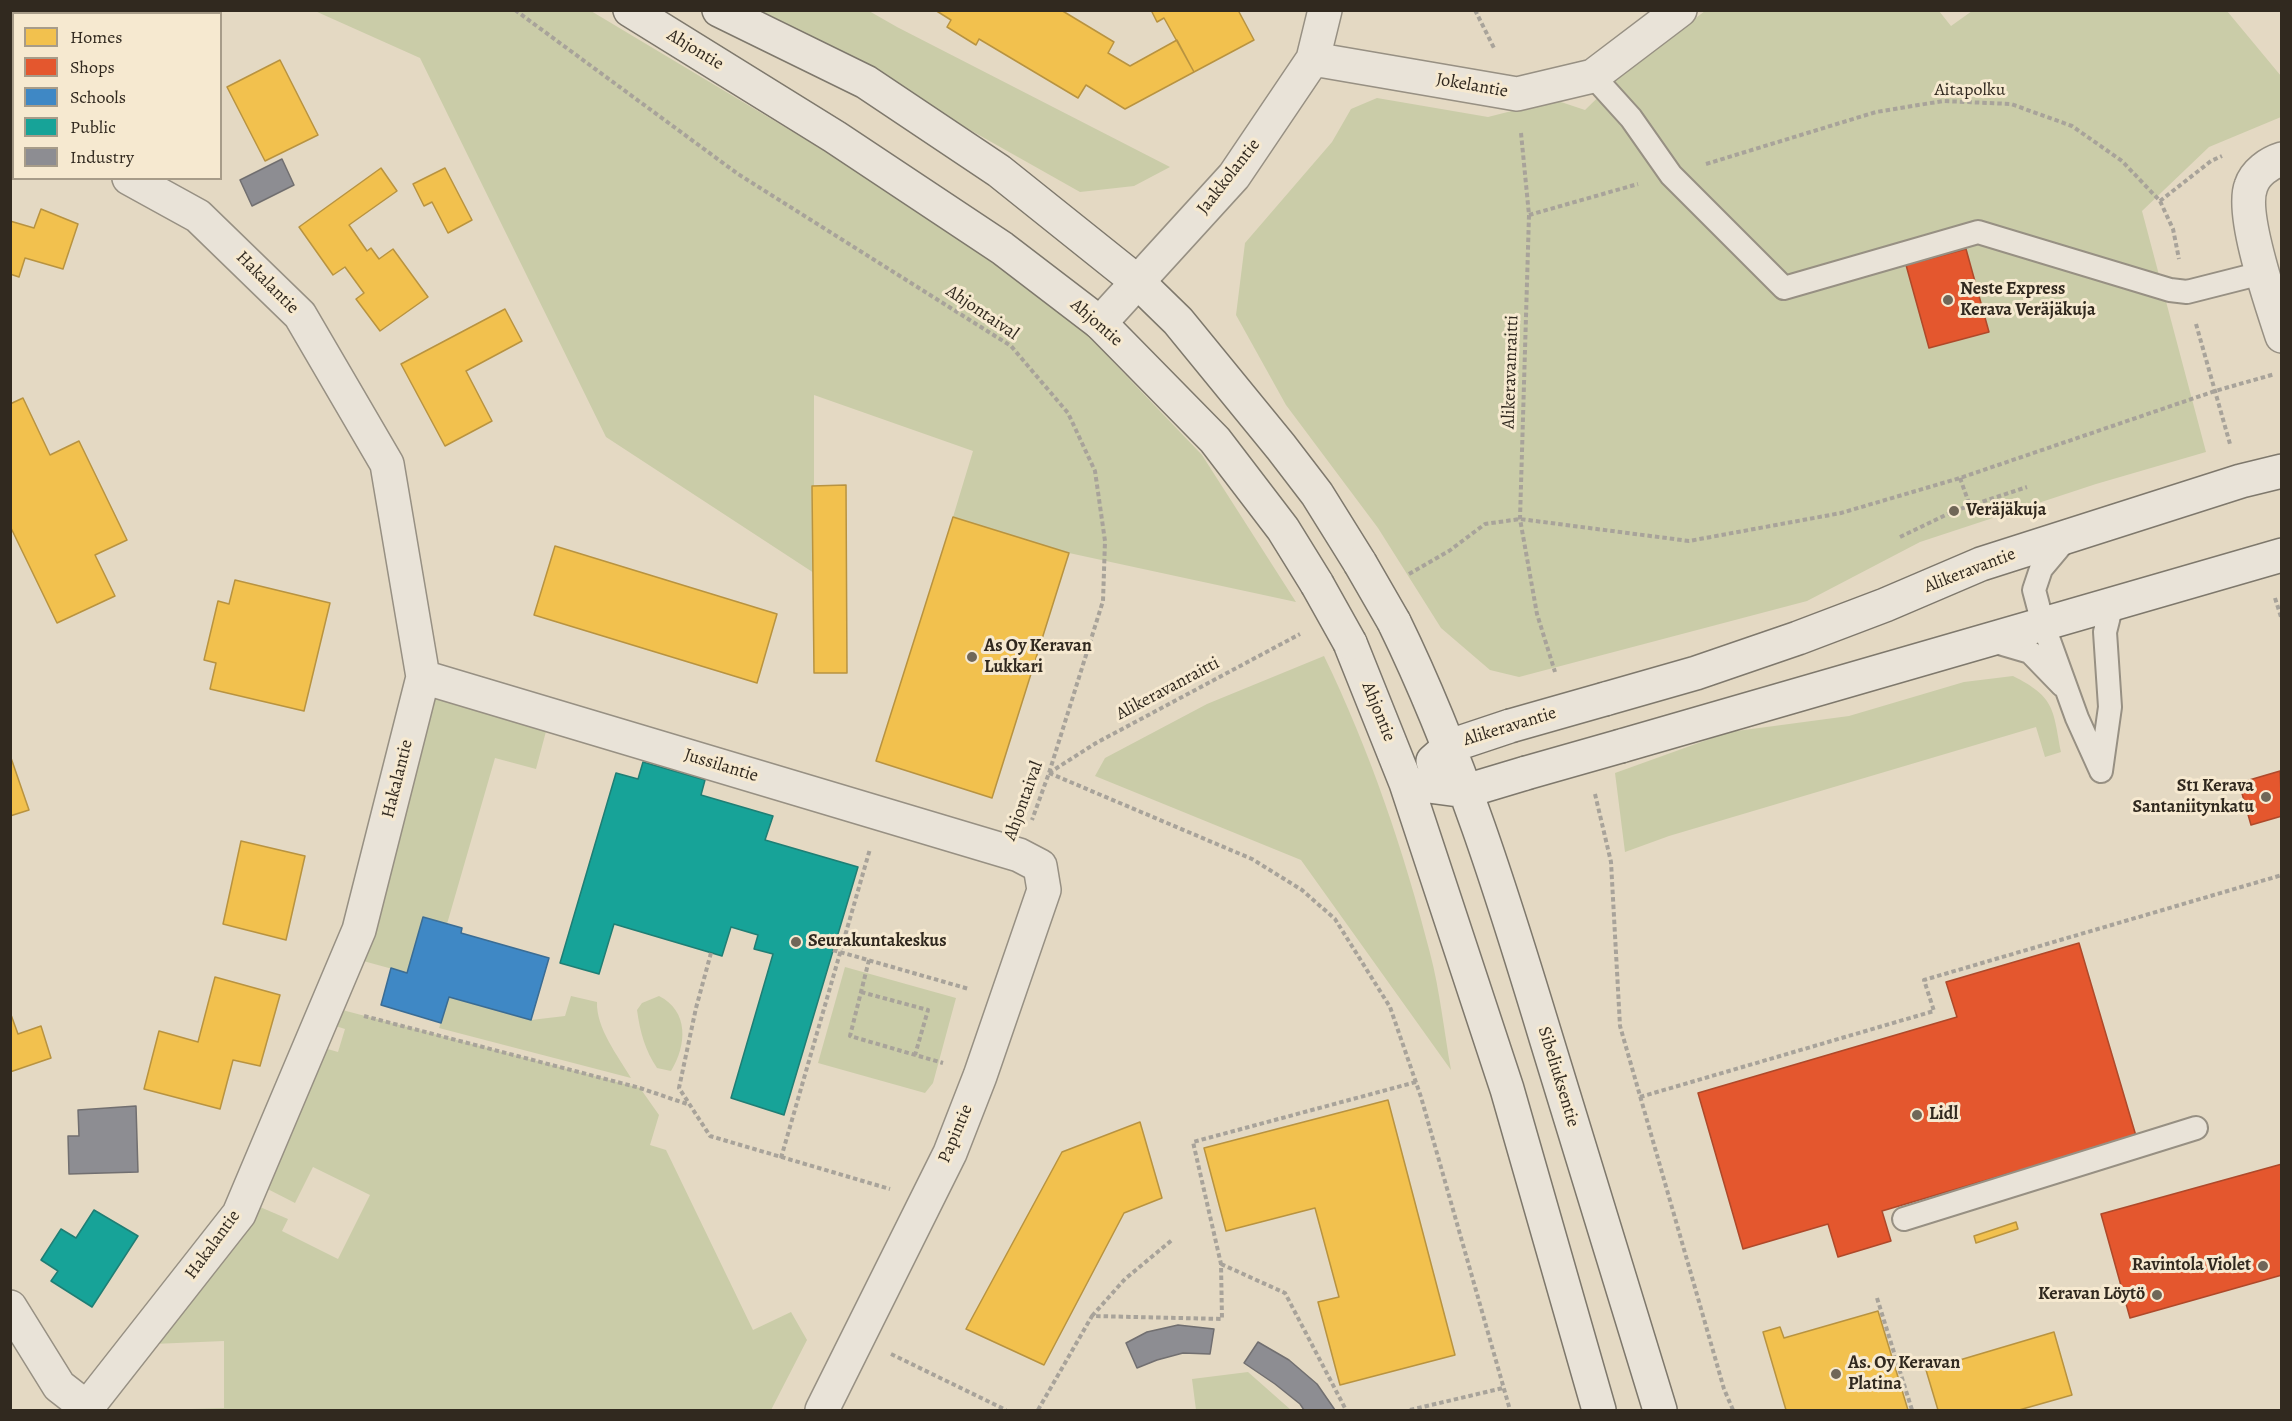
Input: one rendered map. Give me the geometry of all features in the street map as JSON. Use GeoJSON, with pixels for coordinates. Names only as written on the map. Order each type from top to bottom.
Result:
{"type":"FeatureCollection","features":[{"type":"Feature","properties":{"kind":"main road","name":"Ahjontie"},"geometry":{"type":"LineString","coordinates":[[630,10],[865,156],[1002,248],[1100,323],[1215,440],[1283,529],[1350,643],[1406,783]]}},
{"type":"Feature","properties":{"kind":"main road"},"geometry":{"type":"LineString","coordinates":[[719,10],[866,82],[999,171],[1138,283],[1178,321],[1317,494],[1394,622],[1425,685],[1450,746]]}},
{"type":"Feature","properties":{"kind":"main road","name":"Jaakkolantie"},"geometry":{"type":"LineString","coordinates":[[1100,323],[1234,176],[1313,59],[1325,10]]}},
{"type":"Feature","properties":{"kind":"main road","name":"Jokelantie"},"geometry":{"type":"LineString","coordinates":[[1313,59],[1518,94],[1593,76],[1680,10]]}},
{"type":"Feature","properties":{"kind":"main road"},"geometry":{"type":"LineString","coordinates":[[2282,159],[2257,174],[2250,187],[2247,207],[2262,273],[2282,336]]}},
{"type":"Feature","properties":{"kind":"main road","name":"Hakalantie"},"geometry":{"type":"LineString","coordinates":[[85,1409],[239,1214],[359,930],[423,677],[387,464],[306,324],[300,315],[198,216],[133,180]]}},
{"type":"Feature","properties":{"kind":"main road","name":"Alikeravantie"},"geometry":{"type":"LineString","coordinates":[[1406,783],[1450,746],[1510,726],[1726,663],[1886,605],[1981,564],[2241,481],[2282,471]]}},
{"type":"Feature","properties":{"kind":"main road"},"geometry":{"type":"LineString","coordinates":[[1599,1410],[1507,1089],[1406,783],[1466,791],[2282,555]]}},
{"type":"Feature","properties":{"kind":"main road","name":"Jussilantie"},"geometry":{"type":"LineString","coordinates":[[423,677],[1019,855]]}},
{"type":"Feature","properties":{"kind":"main road","name":"Sibeliuksentie"},"geometry":{"type":"LineString","coordinates":[[1450,746],[1502,895],[1660,1410]]}},
{"type":"Feature","properties":{"kind":"main road","name":"Papintie"},"geometry":{"type":"LineString","coordinates":[[822,1410],[950,1153],[980,1076],[1044,890],[1040,866],[1019,855]]}},
{"type":"Feature","properties":{"kind":"main road"},"geometry":{"type":"LineString","coordinates":[[10,1307],[59,1386],[85,1409]]}},
{"type":"Feature","properties":{"kind":"lane"},"geometry":{"type":"LineString","coordinates":[[1593,76],[1631,118],[1671,175],[1784,288],[1978,232],[2170,290],[2187,292],[2262,273]]}},
{"type":"Feature","properties":{"kind":"lane"},"geometry":{"type":"LineString","coordinates":[[2067,537],[2041,568],[2034,590],[2043,624],[2077,718],[2101,771],[2110,707],[2105,632],[2112,604]]}},
{"type":"Feature","properties":{"kind":"lane"},"geometry":{"type":"LineString","coordinates":[[1989,640],[2030,652],[2066,688]]}},
{"type":"Feature","properties":{"kind":"lane"},"geometry":{"type":"LineString","coordinates":[[1904,1219],[2196,1128]]}},
{"type":"Feature","properties":{"kind":"path","name":"Ahjontaival"},"geometry":{"type":"LineString","coordinates":[[515,10],[738,174],[1011,346],[1068,413],[1095,471],[1105,541],[1103,601],[1049,773],[1019,855]]}},
{"type":"Feature","properties":{"kind":"path","name":"Alikeravanraitti"},"geometry":{"type":"LineString","coordinates":[[1518,94],[1529,215],[1520,519],[1537,614],[1556,675]]}},
{"type":"Feature","properties":{"kind":"path","name":"Aitapolku"},"geometry":{"type":"LineString","coordinates":[[1529,215],[1671,175],[1876,112],[1943,101],[2011,104],[2072,126],[2122,161],[2160,201],[2173,230],[2187,292],[2215,391]]}},
{"type":"Feature","properties":{"kind":"path"},"geometry":{"type":"LineString","coordinates":[[1404,577],[1449,552],[1485,524],[1520,519],[1689,541],[1841,513],[1960,478],[2215,391],[2282,372]]}},
{"type":"Feature","properties":{"kind":"path"},"geometry":{"type":"LineString","coordinates":[[1960,478],[1970,506]]}},
{"type":"Feature","properties":{"kind":"path"},"geometry":{"type":"LineString","coordinates":[[1900,537],[1954,511],[2027,487]]}},
{"type":"Feature","properties":{"kind":"path","name":"Alikeravanraitti"},"geometry":{"type":"LineString","coordinates":[[1049,773],[1096,743],[1302,632]]}},
{"type":"Feature","properties":{"kind":"path"},"geometry":{"type":"LineString","coordinates":[[1049,773],[1252,859],[1302,890],[1335,919],[1390,1007],[1416,1082],[1510,1410]]}},
{"type":"Feature","properties":{"kind":"path"},"geometry":{"type":"LineString","coordinates":[[1592,782],[1611,862],[1620,1026],[1724,1389],[1733,1410]]}},
{"type":"Feature","properties":{"kind":"path"},"geometry":{"type":"LineString","coordinates":[[781,1158],[842,952],[880,813]]}},
{"type":"Feature","properties":{"kind":"path"},"geometry":{"type":"LineString","coordinates":[[1640,1097],[1934,1011],[1924,980],[2282,875]]}},
{"type":"Feature","properties":{"kind":"path"},"geometry":{"type":"LineString","coordinates":[[833,950],[975,991]]}},
{"type":"Feature","properties":{"kind":"path"},"geometry":{"type":"LineString","coordinates":[[711,953],[696,1008],[679,1088],[710,1136],[899,1192]]}},
{"type":"Feature","properties":{"kind":"path"},"geometry":{"type":"LineString","coordinates":[[869,960],[850,1036],[951,1065]]}},
{"type":"Feature","properties":{"kind":"path"},"geometry":{"type":"LineString","coordinates":[[861,992],[928,1010],[915,1055]]}},
{"type":"Feature","properties":{"kind":"path"},"geometry":{"type":"LineString","coordinates":[[327,1006],[640,1088],[690,1106]]}},
{"type":"Feature","properties":{"kind":"path"},"geometry":{"type":"LineString","coordinates":[[1092,1316],[1222,1320],[1221,1264],[1192,1142],[1416,1082]]}},
{"type":"Feature","properties":{"kind":"path"},"geometry":{"type":"LineString","coordinates":[[1038,1410],[1092,1316],[1125,1279],[1172,1240]]}},
{"type":"Feature","properties":{"kind":"path"},"geometry":{"type":"LineString","coordinates":[[1221,1264],[1285,1293],[1346,1410]]}},
{"type":"Feature","properties":{"kind":"path"},"geometry":{"type":"LineString","coordinates":[[1877,1298],[1912,1410]]}},
{"type":"Feature","properties":{"kind":"path"},"geometry":{"type":"LineString","coordinates":[[858,1337],[1006,1410]]}},
{"type":"Feature","properties":{"kind":"path"},"geometry":{"type":"LineString","coordinates":[[1410,1410],[1503,1388]]}},
{"type":"Feature","properties":{"kind":"green space"},"geometry":{"type":"Polygon","coordinates":[[[315,11],[591,11],[905,199],[1072,319],[1202,455],[1296,602],[1069,553],[953,517],[973,451],[814,395],[814,573],[606,437],[420,58],[315,11]]]}},
{"type":"Feature","properties":{"kind":"green space"},"geometry":{"type":"Polygon","coordinates":[[[759,11],[869,11],[1170,167],[1134,186],[1080,192],[759,11]]]}},
{"type":"Feature","properties":{"kind":"green space"},"geometry":{"type":"Polygon","coordinates":[[[1705,11],[1939,11],[1951,26],[1972,11],[2227,11],[2281,76],[2281,117],[2209,147],[2142,211],[2206,452],[2096,484],[1920,542],[1807,601],[1519,677],[1490,670],[1441,628],[1378,528],[1286,405],[1236,315],[1245,243],[1332,142],[1351,109],[1377,98],[1488,117],[1555,100],[1585,110],[1625,71],[1705,11]]]}},
{"type":"Feature","properties":{"kind":"green space"},"geometry":{"type":"Polygon","coordinates":[[[1324,656],[1371,765],[1409,877],[1433,967],[1451,1070],[1301,860],[1095,776],[1105,758],[1207,704],[1324,656]]]}},
{"type":"Feature","properties":{"kind":"green space"},"geometry":{"type":"Polygon","coordinates":[[[2013,676],[2045,698],[2056,725],[2061,752],[2045,757],[2036,727],[1669,836],[1625,852],[1615,773],[1729,732],[1849,716],[1964,682],[2013,676]]]}},
{"type":"Feature","properties":{"kind":"green space"},"geometry":{"type":"Polygon","coordinates":[[[427,686],[549,720],[536,769],[495,758],[447,924],[423,918],[407,973],[356,959],[427,686]]]}},
{"type":"Feature","properties":{"kind":"green space"},"geometry":{"type":"Polygon","coordinates":[[[845,967],[956,998],[933,1083],[925,1093],[818,1063],[845,967]]]}},
{"type":"Feature","properties":{"kind":"green space"},"geometry":{"type":"Polygon","coordinates":[[[571,996],[597,1002],[604,1032],[631,1078],[439,1028],[449,997],[531,1020],[565,1016],[571,996]]]}},
{"type":"Feature","properties":{"kind":"green space"},"geometry":{"type":"Polygon","coordinates":[[[659,996],[676,1010],[682,1029],[680,1050],[671,1071],[657,1068],[646,1048],[638,1018],[637,1010],[642,1003],[659,996]]]}},
{"type":"Feature","properties":{"kind":"green space"},"geometry":{"type":"Polygon","coordinates":[[[327,1006],[640,1088],[659,1115],[650,1145],[666,1150],[753,1330],[791,1312],[807,1340],[771,1410],[159,1410],[224,1408],[224,1341],[153,1344],[260,1207],[288,1219],[282,1231],[338,1259],[370,1195],[313,1167],[295,1203],[252,1181],[310,1044],[338,1052],[345,1029],[320,1021],[327,1006]]]}},
{"type":"Feature","properties":{"kind":"green space"},"geometry":{"type":"Polygon","coordinates":[[[1248,1372],[1291,1410],[1196,1410],[1192,1379],[1248,1372]]]}},
{"type":"Feature","properties":{"kind":"building: Homes"},"geometry":{"type":"Polygon","coordinates":[[[10,10],[61,10],[60,12],[12,12],[12,64],[10,64],[10,10]]]}},
{"type":"Feature","properties":{"kind":"building: Homes"},"geometry":{"type":"Polygon","coordinates":[[[935,10],[1061,10],[1114,42],[1108,53],[1130,66],[1177,40],[1194,72],[1125,109],[1086,85],[1078,98],[979,39],[976,45],[947,27],[951,20],[935,10]]]}},
{"type":"Feature","properties":{"kind":"building: Homes"},"geometry":{"type":"Polygon","coordinates":[[[1151,10],[1238,10],[1254,40],[1194,72],[1164,18],[1157,22],[1151,10]]]}},
{"type":"Feature","properties":{"kind":"building: Homes"},"geometry":{"type":"Polygon","coordinates":[[[280,60],[318,135],[265,161],[227,87],[280,60]]]}},
{"type":"Feature","properties":{"kind":"building: Homes"},"geometry":{"type":"Polygon","coordinates":[[[381,168],[397,191],[349,225],[367,251],[371,248],[379,259],[393,249],[428,297],[380,331],[356,299],[364,293],[345,267],[333,275],[299,227],[381,168]]]}},
{"type":"Feature","properties":{"kind":"building: Homes"},"geometry":{"type":"Polygon","coordinates":[[[445,168],[472,220],[448,233],[432,202],[424,206],[413,184],[445,168]]]}},
{"type":"Feature","properties":{"kind":"building: Homes"},"geometry":{"type":"Polygon","coordinates":[[[41,209],[78,224],[63,269],[25,258],[19,277],[10,274],[10,221],[34,228],[41,209]]]}},
{"type":"Feature","properties":{"kind":"building: Homes"},"geometry":{"type":"Polygon","coordinates":[[[505,309],[522,341],[466,371],[492,421],[445,446],[401,364],[505,309]]]}},
{"type":"Feature","properties":{"kind":"building: Homes"},"geometry":{"type":"Polygon","coordinates":[[[23,398],[50,455],[79,441],[127,540],[95,555],[115,596],[57,623],[10,526],[10,404],[23,398]]]}},
{"type":"Feature","properties":{"kind":"building: Homes"},"geometry":{"type":"Polygon","coordinates":[[[846,485],[847,673],[814,673],[812,486],[846,485]]]}},
{"type":"Feature","properties":{"kind":"building: Homes","name":"As Oy Keravan Lukkari"},"geometry":{"type":"Polygon","coordinates":[[[953,517],[1069,553],[992,798],[876,761],[953,517]]]}},
{"type":"Feature","properties":{"kind":"building: Homes"},"geometry":{"type":"Polygon","coordinates":[[[555,546],[777,614],[757,683],[534,615],[555,546]]]}},
{"type":"Feature","properties":{"kind":"building: Homes"},"geometry":{"type":"Polygon","coordinates":[[[235,580],[330,603],[304,711],[210,689],[216,663],[204,660],[218,601],[229,604],[235,580]]]}},
{"type":"Feature","properties":{"kind":"building: Homes"},"geometry":{"type":"Polygon","coordinates":[[[10,755],[29,810],[10,816],[10,755]]]}},
{"type":"Feature","properties":{"kind":"building: Homes"},"geometry":{"type":"Polygon","coordinates":[[[241,841],[305,856],[286,940],[223,924],[241,841]]]}},
{"type":"Feature","properties":{"kind":"building: Homes"},"geometry":{"type":"Polygon","coordinates":[[[215,977],[280,995],[260,1066],[233,1060],[220,1109],[144,1089],[159,1031],[198,1042],[215,977]]]}},
{"type":"Feature","properties":{"kind":"building: Homes"},"geometry":{"type":"Polygon","coordinates":[[[10,1012],[18,1034],[41,1026],[51,1058],[10,1072],[10,1012]]]}},
{"type":"Feature","properties":{"kind":"building: Homes"},"geometry":{"type":"Polygon","coordinates":[[[1388,1100],[1455,1355],[1340,1385],[1318,1302],[1339,1297],[1315,1208],[1226,1231],[1204,1148],[1388,1100]]]}},
{"type":"Feature","properties":{"kind":"building: Homes"},"geometry":{"type":"Polygon","coordinates":[[[1140,1122],[1162,1198],[1124,1213],[1044,1365],[966,1329],[1062,1152],[1140,1122]]]}},
{"type":"Feature","properties":{"kind":"building: Homes"},"geometry":{"type":"Polygon","coordinates":[[[2016,1222],[2018,1229],[1976,1243],[1974,1236],[2016,1222]]]}},
{"type":"Feature","properties":{"kind":"building: Homes","name":"As. Oy Keravan Platina"},"geometry":{"type":"Polygon","coordinates":[[[1878,1311],[1908,1410],[1786,1410],[1763,1332],[1780,1327],[1784,1338],[1878,1311]]]}},
{"type":"Feature","properties":{"kind":"building: Homes"},"geometry":{"type":"Polygon","coordinates":[[[2054,1332],[2072,1395],[2019,1410],[1938,1410],[1926,1370],[2054,1332]]]}},
{"type":"Feature","properties":{"kind":"building: Shops"},"geometry":{"type":"Polygon","coordinates":[[[1966,249],[1989,332],[1929,348],[1906,265],[1966,249]]]}},
{"type":"Feature","properties":{"kind":"building: Shops"},"geometry":{"type":"Polygon","coordinates":[[[2280,771],[2282,816],[2251,825],[2239,783],[2280,771]]]}},
{"type":"Feature","properties":{"kind":"building: Shops","name":"Lidl"},"geometry":{"type":"Polygon","coordinates":[[[2079,943],[2136,1136],[1882,1211],[1891,1241],[1838,1257],[1828,1224],[1743,1249],[1698,1093],[1957,1017],[1946,982],[2079,943]]]}},
{"type":"Feature","properties":{"kind":"building: Shops"},"geometry":{"type":"Polygon","coordinates":[[[2282,1164],[2282,1275],[2130,1318],[2101,1214],[2282,1164]]]}},
{"type":"Feature","properties":{"kind":"building: Schools"},"geometry":{"type":"Polygon","coordinates":[[[423,917],[462,928],[461,933],[549,958],[531,1020],[449,997],[441,1023],[381,1005],[391,968],[407,973],[423,917]]]}},
{"type":"Feature","properties":{"kind":"building: Public","name":"Seurakuntakeskus"},"geometry":{"type":"Polygon","coordinates":[[[643,762],[705,780],[701,795],[773,816],[765,840],[858,867],[784,1115],[731,1098],[773,954],[754,949],[758,935],[731,927],[722,956],[614,924],[599,974],[560,963],[616,773],[638,779],[643,762]]]}},
{"type":"Feature","properties":{"kind":"building: Public"},"geometry":{"type":"Polygon","coordinates":[[[94,1210],[138,1236],[92,1307],[51,1281],[58,1271],[41,1260],[61,1229],[76,1238],[94,1210]]]}},
{"type":"Feature","properties":{"kind":"building: Industry"},"geometry":{"type":"Polygon","coordinates":[[[282,159],[294,185],[252,206],[240,180],[282,159]]]}},
{"type":"Feature","properties":{"kind":"building: Industry"},"geometry":{"type":"Polygon","coordinates":[[[136,1106],[138,1172],[69,1174],[68,1136],[79,1136],[78,1110],[136,1106]]]}},
{"type":"Feature","properties":{"kind":"building: Industry"},"geometry":{"type":"Polygon","coordinates":[[[1178,1325],[1214,1329],[1210,1354],[1183,1353],[1137,1368],[1126,1343],[1147,1332],[1178,1325]]]}},
{"type":"Feature","properties":{"kind":"building: Industry"},"geometry":{"type":"Polygon","coordinates":[[[1258,1342],[1289,1360],[1317,1384],[1335,1410],[1304,1410],[1275,1384],[1244,1363],[1258,1342]]]}},
{"type":"Feature","properties":{"kind":"place","name":"Neste Express Kerava Veräjäkuja"},"geometry":{"type":"Point","coordinates":[1948,300]}},
{"type":"Feature","properties":{"kind":"place","name":"Veräjäkuja"},"geometry":{"type":"Point","coordinates":[1954,511]}},
{"type":"Feature","properties":{"kind":"place","name":"As Oy Keravan Lukkari"},"geometry":{"type":"Point","coordinates":[972,657]}},
{"type":"Feature","properties":{"kind":"place","name":"St1 Kerava Santaniitynkatu"},"geometry":{"type":"Point","coordinates":[2266,797]}},
{"type":"Feature","properties":{"kind":"place","name":"Seurakuntakeskus"},"geometry":{"type":"Point","coordinates":[796,942]}},
{"type":"Feature","properties":{"kind":"place","name":"Lidl"},"geometry":{"type":"Point","coordinates":[1917,1115]}},
{"type":"Feature","properties":{"kind":"place","name":"Ravintola Violet"},"geometry":{"type":"Point","coordinates":[2263,1266]}},
{"type":"Feature","properties":{"kind":"place","name":"Keravan Löytö"},"geometry":{"type":"Point","coordinates":[2157,1295]}},
{"type":"Feature","properties":{"kind":"place","name":"As. Oy Keravan Platina"},"geometry":{"type":"Point","coordinates":[1836,1374]}}]}
